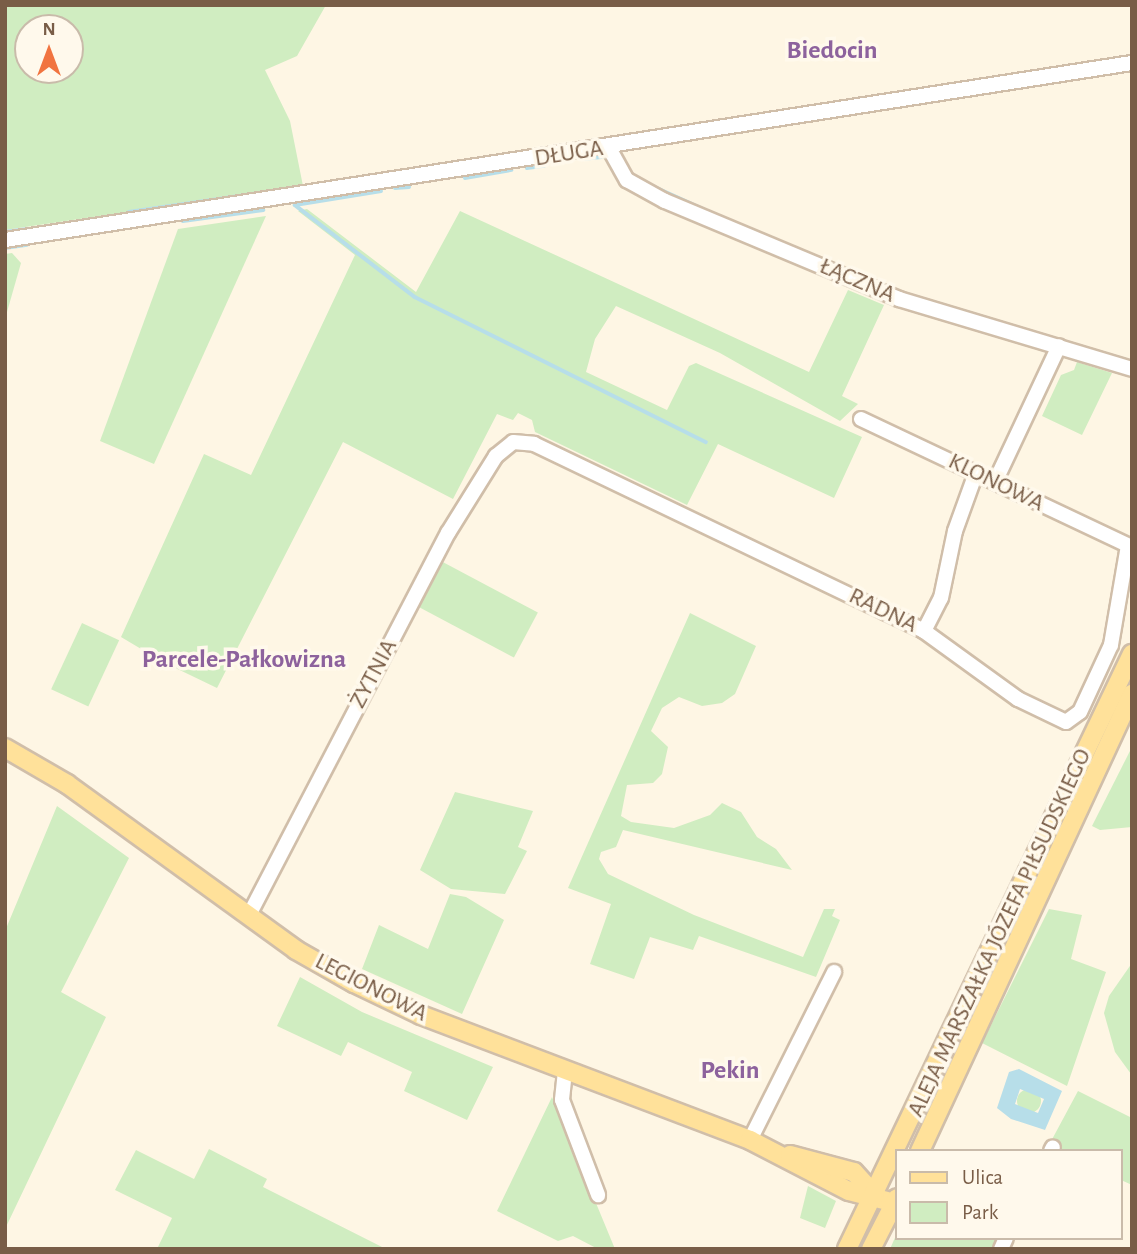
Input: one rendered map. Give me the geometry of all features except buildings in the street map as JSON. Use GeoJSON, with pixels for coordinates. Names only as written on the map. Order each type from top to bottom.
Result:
{"type":"FeatureCollection","features":[{"type":"Feature","properties":{"kind":"main road","name":"ALEJA MARSZAŁKA JÓZEFA PIŁSUDSKIEGO"},"geometry":{"type":"LineString","coordinates":[[897,1149],[1132,654]]}},
{"type":"Feature","properties":{"kind":"main road","name":"ALEJA MARSZAŁKA JÓZEFA PIŁSUDSKIEGO"},"geometry":{"type":"LineString","coordinates":[[921,1149],[1132,694]]}},
{"type":"Feature","properties":{"kind":"main road","name":"LEGIONOWA"},"geometry":{"type":"LineString","coordinates":[[5,748],[67,784],[249,915],[354,983],[421,1015],[750,1140],[776,1153],[853,1172],[875,1195],[895,1201]]}},
{"type":"Feature","properties":{"kind":"main road","name":"ALEJA MARSZAŁKA JÓZEFA PIŁSUDSKIEGO"},"geometry":{"type":"LineString","coordinates":[[847,1249],[895,1153]]}},
{"type":"Feature","properties":{"kind":"main road"},"geometry":{"type":"LineString","coordinates":[[871,1249],[895,1203]]}},
{"type":"Feature","properties":{"kind":"street","name":"DŁUGA"},"geometry":{"type":"LineString","coordinates":[[5,240],[609,148],[1132,63]]}},
{"type":"Feature","properties":{"kind":"street","name":"ŁĄCZNA"},"geometry":{"type":"LineString","coordinates":[[609,148],[627,180],[665,201],[899,299],[1132,369]]}},
{"type":"Feature","properties":{"kind":"street"},"geometry":{"type":"LineString","coordinates":[[995,482],[1059,346]]}},
{"type":"Feature","properties":{"kind":"street","name":"KLONOWA"},"geometry":{"type":"LineString","coordinates":[[861,419],[1130,546]]}},
{"type":"Feature","properties":{"kind":"street","name":"RADNA"},"geometry":{"type":"LineString","coordinates":[[513,442],[534,443],[924,631],[1018,699],[1073,721],[1115,633],[1122,560],[1130,546]]}},
{"type":"Feature","properties":{"kind":"street","name":"ŻYTNIA"},"geometry":{"type":"LineString","coordinates":[[249,915],[448,533],[496,456],[513,442]]}},
{"type":"Feature","properties":{"kind":"street"},"geometry":{"type":"LineString","coordinates":[[924,631],[941,598],[955,531],[976,473]]}},
{"type":"Feature","properties":{"kind":"street"},"geometry":{"type":"LineString","coordinates":[[750,1140],[834,972]]}},
{"type":"Feature","properties":{"kind":"street"},"geometry":{"type":"LineString","coordinates":[[565,1071],[562,1100],[598,1195]]}},
{"type":"Feature","properties":{"kind":"green space"},"geometry":{"type":"Polygon","coordinates":[[[5,5],[326,5],[297,56],[265,70],[290,121],[303,186],[5,230],[5,5]]]}},
{"type":"Feature","properties":{"kind":"green space"},"geometry":{"type":"Polygon","coordinates":[[[307,209],[416,292],[460,211],[809,372],[848,290],[884,305],[842,396],[858,404],[840,421],[720,353],[616,306],[595,339],[586,372],[667,410],[689,366],[696,363],[862,437],[834,498],[718,444],[687,505],[535,432],[532,420],[518,413],[513,420],[497,414],[453,499],[343,442],[217,688],[163,662],[121,637],[204,454],[251,475],[355,255],[298,211],[307,209]]]}},
{"type":"Feature","properties":{"kind":"green space"},"geometry":{"type":"Polygon","coordinates":[[[266,216],[154,464],[100,441],[178,229],[266,216]]]}},
{"type":"Feature","properties":{"kind":"green space"},"geometry":{"type":"Polygon","coordinates":[[[12,253],[21,263],[5,319],[5,254],[12,253]]]}},
{"type":"Feature","properties":{"kind":"green space"},"geometry":{"type":"Polygon","coordinates":[[[1077,362],[1112,373],[1082,435],[1042,416],[1061,375],[1074,370],[1077,362]]]}},
{"type":"Feature","properties":{"kind":"green space"},"geometry":{"type":"Polygon","coordinates":[[[439,560],[538,613],[514,658],[415,605],[439,560]]]}},
{"type":"Feature","properties":{"kind":"green space"},"geometry":{"type":"Polygon","coordinates":[[[690,613],[756,646],[735,694],[722,703],[702,706],[679,697],[662,708],[651,731],[668,747],[662,774],[653,783],[627,785],[621,816],[631,822],[674,828],[710,815],[722,803],[741,812],[757,837],[776,849],[792,870],[623,830],[616,847],[601,852],[599,859],[608,874],[694,915],[803,957],[824,909],[835,909],[832,916],[840,920],[816,977],[699,936],[693,950],[650,937],[634,979],[590,964],[611,904],[568,888],[690,613]]]}},
{"type":"Feature","properties":{"kind":"green space"},"geometry":{"type":"Polygon","coordinates":[[[82,623],[119,640],[88,706],[51,689],[82,623]]]}},
{"type":"Feature","properties":{"kind":"green space"},"geometry":{"type":"Polygon","coordinates":[[[1132,747],[1132,827],[1100,830],[1092,826],[1132,747]]]}},
{"type":"Feature","properties":{"kind":"green space"},"geometry":{"type":"Polygon","coordinates":[[[455,792],[533,811],[518,847],[527,851],[505,894],[451,889],[420,870],[455,792]]]}},
{"type":"Feature","properties":{"kind":"green space"},"geometry":{"type":"Polygon","coordinates":[[[57,806],[129,858],[61,992],[106,1017],[5,1229],[5,931],[57,806]]]}},
{"type":"Feature","properties":{"kind":"green space"},"geometry":{"type":"Polygon","coordinates":[[[450,894],[466,897],[504,920],[462,1014],[362,969],[379,925],[428,949],[450,894]]]}},
{"type":"Feature","properties":{"kind":"green space"},"geometry":{"type":"Polygon","coordinates":[[[1049,909],[1082,915],[1071,959],[1106,972],[1067,1086],[982,1043],[1049,909]]]}},
{"type":"Feature","properties":{"kind":"green space"},"geometry":{"type":"Polygon","coordinates":[[[1132,963],[1131,1074],[1115,1052],[1104,1013],[1109,996],[1132,963]]]}},
{"type":"Feature","properties":{"kind":"green space"},"geometry":{"type":"Polygon","coordinates":[[[300,977],[362,1012],[493,1067],[467,1120],[404,1091],[412,1072],[348,1042],[341,1056],[277,1026],[300,977]]]}},
{"type":"Feature","properties":{"kind":"green space"},"geometry":{"type":"Polygon","coordinates":[[[1029,1089],[1040,1096],[1041,1101],[1034,1112],[1029,1113],[1018,1106],[1017,1101],[1024,1090],[1029,1089]]]}},
{"type":"Feature","properties":{"kind":"green space"},"geometry":{"type":"Polygon","coordinates":[[[1078,1091],[1132,1118],[1132,1185],[1123,1181],[1123,1149],[1056,1149],[1049,1145],[1078,1091]]]}},
{"type":"Feature","properties":{"kind":"green space"},"geometry":{"type":"Polygon","coordinates":[[[552,1097],[615,1249],[598,1249],[573,1236],[558,1241],[497,1211],[552,1097]]]}},
{"type":"Feature","properties":{"kind":"green space"},"geometry":{"type":"Polygon","coordinates":[[[209,1149],[267,1179],[263,1187],[386,1249],[157,1249],[172,1218],[115,1190],[136,1150],[194,1179],[209,1149]]]}},
{"type":"Feature","properties":{"kind":"green space"},"geometry":{"type":"Polygon","coordinates":[[[808,1186],[836,1201],[825,1228],[800,1218],[808,1186]]]}},
{"type":"Feature","properties":{"kind":"green space"},"geometry":{"type":"Polygon","coordinates":[[[895,1238],[895,1240],[1000,1240],[996,1249],[890,1249],[895,1238]]]}},
{"type":"Feature","properties":{"kind":"water"},"geometry":{"type":"Polygon","coordinates":[[[1019,1069],[1062,1091],[1045,1130],[1011,1119],[997,1108],[1009,1072],[1019,1069]],[[1020,1089],[1015,1104],[1038,1113],[1044,1099],[1020,1089]]]}},
{"type":"Feature","properties":{"kind":"waterway"},"geometry":{"type":"LineString","coordinates":[[583,159],[601,157]]}},
{"type":"Feature","properties":{"kind":"waterway"},"geometry":{"type":"LineString","coordinates":[[527,168],[544,166]]}},
{"type":"Feature","properties":{"kind":"waterway"},"geometry":{"type":"LineString","coordinates":[[465,178],[511,170]]}},
{"type":"Feature","properties":{"kind":"waterway"},"geometry":{"type":"LineString","coordinates":[[646,183],[703,209]]}},
{"type":"Feature","properties":{"kind":"waterway"},"geometry":{"type":"LineString","coordinates":[[395,188],[409,187]]}},
{"type":"Feature","properties":{"kind":"waterway"},"geometry":{"type":"LineString","coordinates":[[295,205],[381,191]]}},
{"type":"Feature","properties":{"kind":"waterway"},"geometry":{"type":"LineString","coordinates":[[129,212],[260,193]]}},
{"type":"Feature","properties":{"kind":"waterway"},"geometry":{"type":"LineString","coordinates":[[295,205],[415,297],[706,442]]}},
{"type":"Feature","properties":{"kind":"waterway"},"geometry":{"type":"LineString","coordinates":[[183,221],[263,210]]}},
{"type":"Feature","properties":{"kind":"waterway"},"geometry":{"type":"LineString","coordinates":[[5,232],[27,229]]}},
{"type":"Feature","properties":{"kind":"waterway"},"geometry":{"type":"LineString","coordinates":[[5,248],[27,245]]}},
{"type":"Feature","properties":{"kind":"district","name":"Biedocin"},"geometry":{"type":"Point","coordinates":[832,51]}},
{"type":"Feature","properties":{"kind":"district","name":"Parcele-Pałkowizna"},"geometry":{"type":"Point","coordinates":[244,660]}},
{"type":"Feature","properties":{"kind":"district","name":"Pekin"},"geometry":{"type":"Point","coordinates":[730,1071]}}]}
